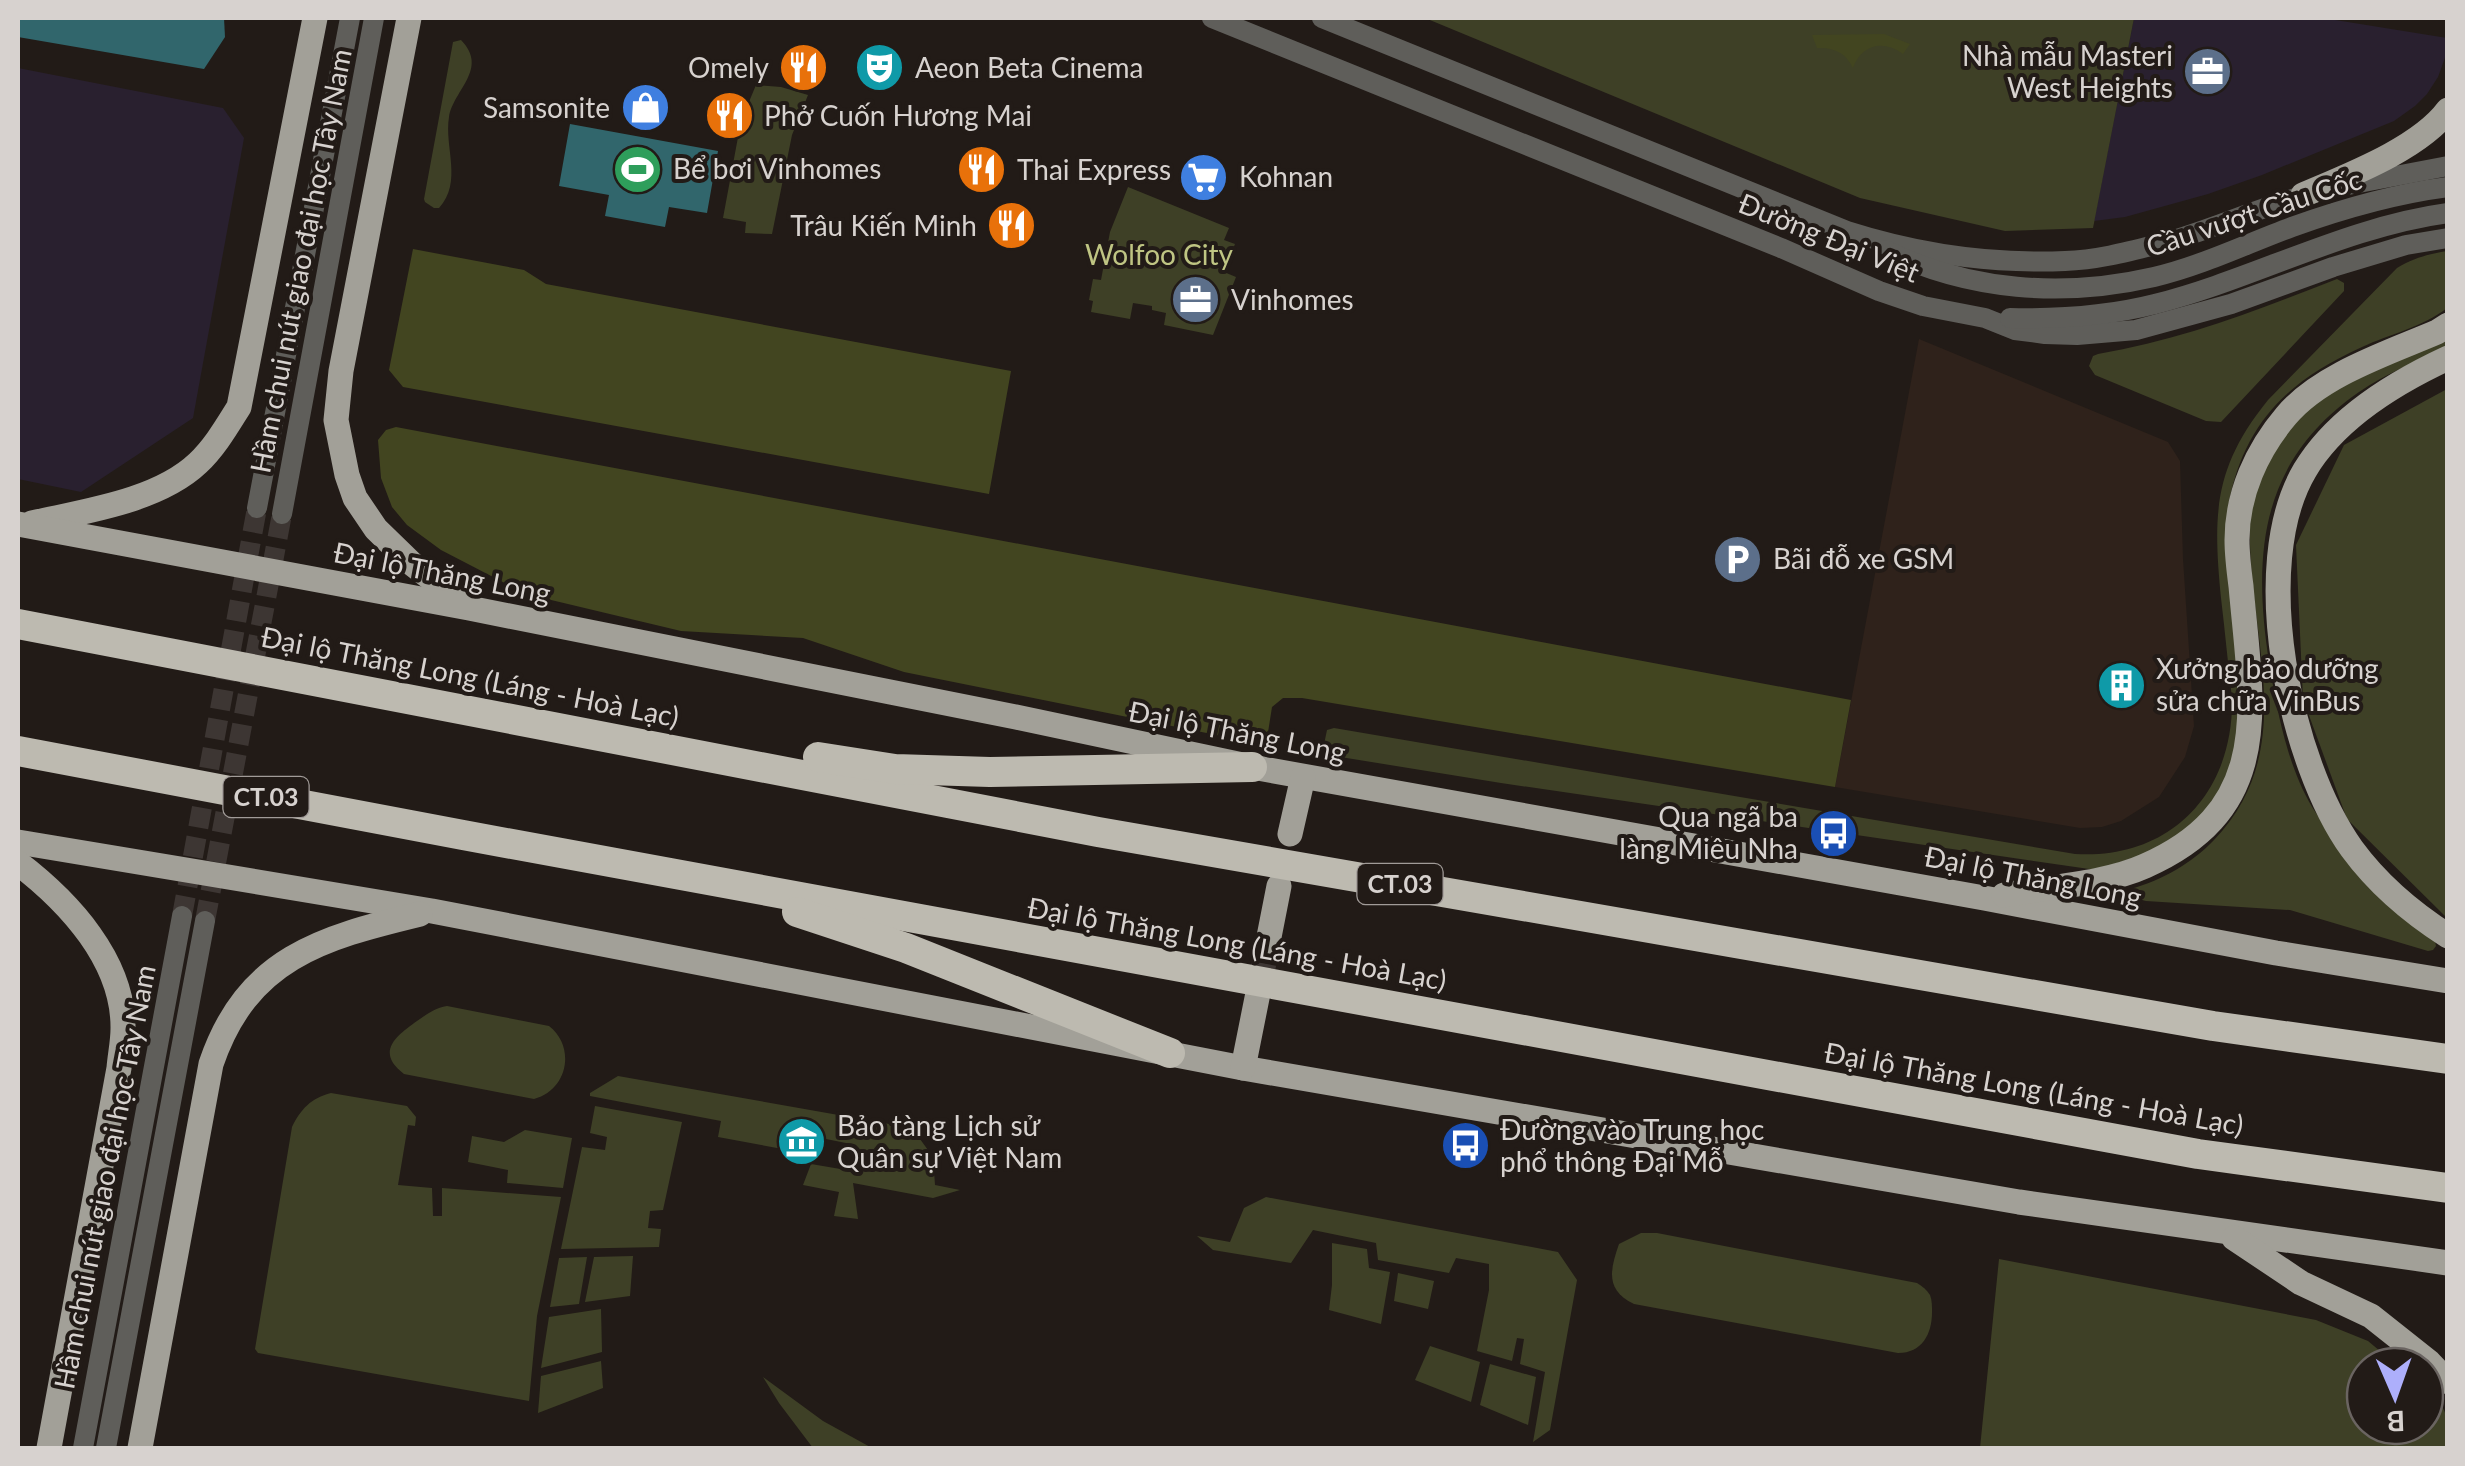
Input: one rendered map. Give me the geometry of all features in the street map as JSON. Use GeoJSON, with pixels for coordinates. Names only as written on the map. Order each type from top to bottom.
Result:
{"type":"FeatureCollection","features":[{"type":"Feature","properties":{"kind":"highway"},"geometry":{"type":"LineString","coordinates":[[18,615],[158,650]]}},
{"type":"Feature","properties":{"kind":"highway","name":"Đại lộ Thăng Long (Láng - Hoà Lạc)"},"geometry":{"type":"LineString","coordinates":[[18,624],[1098,832],[2194,1023],[2448,1059]]}},
{"type":"Feature","properties":{"kind":"highway"},"geometry":{"type":"LineString","coordinates":[[356,688],[482,695],[782,752],[895,769],[1066,772],[1252,768]]}},
{"type":"Feature","properties":{"kind":"highway","name":"Đại lộ Thăng Long (Láng - Hoà Lạc)"},"geometry":{"type":"LineString","coordinates":[[18,754],[68,760],[2198,1154],[2448,1188]]}},
{"type":"Feature","properties":{"kind":"highway"},"geometry":{"type":"LineString","coordinates":[[464,835],[609,880],[785,908],[906,948],[1170,1054]]}},
{"type":"Feature","properties":{"kind":"main road"},"geometry":{"type":"LineString","coordinates":[[20,525],[127,502],[164,485],[196,465],[222,436],[239,407],[315,18]]}},
{"type":"Feature","properties":{"kind":"main road"},"geometry":{"type":"LineString","coordinates":[[409,18],[340,372],[336,420],[347,475],[362,509],[411,563],[469,608]]}},
{"type":"Feature","properties":{"kind":"main road"},"geometry":{"type":"LineString","coordinates":[[2303,196],[2364,169],[2421,136],[2448,110]]}},
{"type":"Feature","properties":{"kind":"main road"},"geometry":{"type":"LineString","coordinates":[[1984,898],[2114,877],[2170,852],[2210,822],[2230,796],[2243,768],[2250,730],[2236,540],[2248,476],[2288,413],[2317,388],[2448,325]]}},
{"type":"Feature","properties":{"kind":"main road"},"geometry":{"type":"LineString","coordinates":[[2448,358],[2375,400],[2324,444],[2304,471],[2291,500],[2280,549],[2278,582],[2291,706],[2311,772],[2331,814],[2374,876],[2448,936]]}},
{"type":"Feature","properties":{"kind":"main road","name":"Đại lộ Thăng Long"},"geometry":{"type":"LineString","coordinates":[[20,525],[469,608],[1252,768],[2256,950],[2448,981]]}},
{"type":"Feature","properties":{"kind":"main road"},"geometry":{"type":"LineString","coordinates":[[1290,834],[1303,776]]}},
{"type":"Feature","properties":{"kind":"main road"},"geometry":{"type":"LineString","coordinates":[[18,842],[432,910],[1242,1068],[2019,1202],[2448,1263]]}},
{"type":"Feature","properties":{"kind":"main road"},"geometry":{"type":"LineString","coordinates":[[18,864],[68,908],[96,944],[114,980],[124,1026],[48,1448]]}},
{"type":"Feature","properties":{"kind":"main road"},"geometry":{"type":"LineString","coordinates":[[1268,942],[1280,886]]}},
{"type":"Feature","properties":{"kind":"main road"},"geometry":{"type":"LineString","coordinates":[[140,1448],[211,1064],[228,1021],[265,976],[290,958],[361,928],[432,910]]}},
{"type":"Feature","properties":{"kind":"main road"},"geometry":{"type":"LineString","coordinates":[[1242,1068],[1259,988]]}},
{"type":"Feature","properties":{"kind":"main road"},"geometry":{"type":"LineString","coordinates":[[2225,1233],[2301,1283],[2371,1316],[2448,1382]]}},
{"type":"Feature","properties":{"kind":"street","name":"Hầm chui nút giao đại học Tây Nam"},"geometry":{"type":"LineString","coordinates":[[257,508],[350,18]]}},
{"type":"Feature","properties":{"kind":"street","name":"Hầm chui nút giao đại học Tây Nam"},"geometry":{"type":"LineString","coordinates":[[282,514],[374,18]]}},
{"type":"Feature","properties":{"kind":"street","name":"Đường Đại Việt"},"geometry":{"type":"LineString","coordinates":[[1212,18],[1879,291],[1923,306],[1986,318],[2015,330],[2045,334],[2136,330],[2231,304],[2406,245],[2448,238]]}},
{"type":"Feature","properties":{"kind":"street","name":"Đường Đại Việt"},"geometry":{"type":"LineString","coordinates":[[1322,18],[1847,231],[1890,244],[1940,252],[2026,261],[2108,256],[2165,242],[2303,196],[2448,166]]}},
{"type":"Feature","properties":{"kind":"street","name":"Cầu vượt Cầu Cốc"},"geometry":{"type":"LineString","coordinates":[[1847,231],[1930,269],[1984,283],[2062,289],[2155,276],[2346,208],[2448,187]]}},
{"type":"Feature","properties":{"kind":"street","name":"Cầu vượt Cầu Cốc"},"geometry":{"type":"LineString","coordinates":[[1986,318],[2036,319],[2153,304],[2328,242],[2407,220],[2448,214]]}},
{"type":"Feature","properties":{"kind":"street","name":"Hầm chui nút giao đại học Tây Nam"},"geometry":{"type":"LineString","coordinates":[[83,1448],[182,916]]}},
{"type":"Feature","properties":{"kind":"street","name":"Hầm chui nút giao đại học Tây Nam"},"geometry":{"type":"LineString","coordinates":[[106,1448],[205,921]]}},
{"type":"Feature","properties":{"kind":"shaded area"},"geometry":{"type":"Polygon","coordinates":[[[2134,18],[2323,18],[2447,38],[2447,52],[2427,94],[2394,121],[2208,194],[2125,217],[2094,221],[2134,18]]]}},
{"type":"Feature","properties":{"kind":"shaded area"},"geometry":{"type":"Polygon","coordinates":[[[18,68],[223,108],[244,138],[193,418],[81,492],[18,479],[18,68]]]}},
{"type":"Feature","properties":{"kind":"shaded area"},"geometry":{"type":"Polygon","coordinates":[[[1919,339],[2168,442],[2180,461],[2194,726],[2185,757],[2159,797],[2121,821],[2080,828],[1835,787],[1919,339]]]}},
{"type":"Feature","properties":{"kind":"green space"},"geometry":{"type":"Polygon","coordinates":[[[1425,18],[2134,18],[2093,228],[2005,231],[1860,198],[1425,18]]]}},
{"type":"Feature","properties":{"kind":"green space"},"geometry":{"type":"Polygon","coordinates":[[[1884,34],[1910,44],[1903,54],[1888,47],[1874,47],[1861,54],[1853,68],[1839,52],[1817,48],[1812,35],[1884,34]]]}},
{"type":"Feature","properties":{"kind":"green space"},"geometry":{"type":"Polygon","coordinates":[[[461,40],[469,50],[471,70],[449,117],[450,187],[439,208],[434,208],[424,199],[453,42],[461,40]]]}},
{"type":"Feature","properties":{"kind":"green space"},"geometry":{"type":"Polygon","coordinates":[[[756,85],[808,95],[792,135],[772,234],[745,233],[746,222],[723,218],[741,121],[756,85]]]}},
{"type":"Feature","properties":{"kind":"green space","name":"Wolfoo City"},"geometry":{"type":"Polygon","coordinates":[[[1128,187],[1229,228],[1224,240],[1235,244],[1224,272],[1236,277],[1213,335],[1164,325],[1166,313],[1152,310],[1152,306],[1133,303],[1130,319],[1091,312],[1093,279],[1101,280],[1110,232],[1128,187]]]}},
{"type":"Feature","properties":{"kind":"green space"},"geometry":{"type":"Polygon","coordinates":[[[413,249],[524,270],[546,284],[1011,371],[989,494],[403,387],[389,370],[413,249]]]}},
{"type":"Feature","properties":{"kind":"green space"},"geometry":{"type":"Polygon","coordinates":[[[2447,251],[2447,308],[2335,360],[2312,375],[2272,409],[2245,452],[2228,507],[2240,744],[2215,804],[2169,846],[2096,870],[1322,754],[1327,730],[1334,728],[2075,854],[2109,853],[2140,845],[2167,832],[2190,814],[2209,790],[2222,763],[2230,732],[2232,698],[2217,542],[2221,493],[2236,448],[2268,400],[2397,268],[2447,251]]]}},
{"type":"Feature","properties":{"kind":"green space"},"geometry":{"type":"Polygon","coordinates":[[[2337,279],[2344,283],[2344,291],[2221,422],[2206,421],[2095,375],[2089,366],[2098,354],[2190,332],[2337,279]]]}},
{"type":"Feature","properties":{"kind":"green space"},"geometry":{"type":"Polygon","coordinates":[[[2447,340],[2447,348],[2359,392],[2326,419],[2301,447],[2283,478],[2271,511],[2262,583],[2276,700],[2291,760],[2306,796],[2342,848],[2436,946],[2428,951],[2290,910],[2146,901],[2136,897],[2130,889],[2175,870],[2214,840],[2241,805],[2256,767],[2263,729],[2264,689],[2250,526],[2258,485],[2270,458],[2294,422],[2326,395],[2447,340]]]}},
{"type":"Feature","properties":{"kind":"green space"},"geometry":{"type":"Polygon","coordinates":[[[2447,389],[2447,918],[2347,819],[2303,699],[2296,545],[2344,445],[2447,389]]]}},
{"type":"Feature","properties":{"kind":"green space"},"geometry":{"type":"Polygon","coordinates":[[[396,427],[1851,700],[1835,787],[1302,698],[1283,698],[1272,707],[1266,745],[904,672],[803,638],[681,631],[526,594],[441,550],[407,525],[392,507],[381,478],[378,440],[386,430],[396,427]]]}},
{"type":"Feature","properties":{"kind":"green space"},"geometry":{"type":"Polygon","coordinates":[[[447,1006],[549,1026],[563,1045],[561,1077],[546,1094],[534,1099],[404,1074],[391,1059],[392,1045],[417,1021],[447,1006]]]}},
{"type":"Feature","properties":{"kind":"green space"},"geometry":{"type":"Polygon","coordinates":[[[618,1076],[912,1128],[933,1157],[935,1185],[960,1190],[933,1198],[853,1183],[858,1219],[834,1216],[839,1192],[803,1185],[811,1164],[858,1172],[856,1145],[796,1133],[788,1150],[718,1137],[721,1121],[590,1096],[618,1076]]]}},
{"type":"Feature","properties":{"kind":"green space"},"geometry":{"type":"Polygon","coordinates":[[[331,1093],[407,1106],[416,1117],[415,1126],[408,1125],[398,1185],[432,1188],[433,1216],[442,1216],[442,1188],[561,1197],[537,1316],[529,1401],[258,1353],[255,1349],[292,1127],[307,1105],[331,1093]]]}},
{"type":"Feature","properties":{"kind":"green space"},"geometry":{"type":"Polygon","coordinates":[[[595,1106],[682,1122],[663,1210],[650,1211],[648,1228],[661,1229],[659,1247],[561,1249],[582,1147],[605,1150],[607,1137],[590,1133],[595,1106]]]}},
{"type":"Feature","properties":{"kind":"green space"},"geometry":{"type":"Polygon","coordinates":[[[525,1130],[572,1138],[563,1188],[507,1183],[508,1170],[468,1162],[472,1136],[504,1142],[525,1130]]]}},
{"type":"Feature","properties":{"kind":"green space"},"geometry":{"type":"Polygon","coordinates":[[[1266,1197],[1558,1252],[1577,1280],[1550,1430],[1533,1442],[1545,1372],[1520,1364],[1524,1339],[1517,1338],[1512,1361],[1477,1351],[1489,1290],[1489,1264],[1456,1258],[1449,1273],[1378,1260],[1376,1243],[1313,1230],[1291,1263],[1213,1250],[1197,1236],[1230,1242],[1244,1208],[1266,1197]]]}},
{"type":"Feature","properties":{"kind":"green space"},"geometry":{"type":"Polygon","coordinates":[[[1641,1233],[1917,1283],[1931,1297],[1930,1328],[1919,1346],[1898,1353],[1634,1304],[1614,1286],[1612,1271],[1619,1244],[1641,1233]]]}},
{"type":"Feature","properties":{"kind":"green space"},"geometry":{"type":"Polygon","coordinates":[[[1332,1243],[1367,1249],[1369,1268],[1390,1272],[1381,1324],[1329,1310],[1332,1243]]]}},
{"type":"Feature","properties":{"kind":"green space"},"geometry":{"type":"Polygon","coordinates":[[[633,1256],[630,1296],[585,1302],[594,1257],[633,1256]]]}},
{"type":"Feature","properties":{"kind":"green space"},"geometry":{"type":"Polygon","coordinates":[[[587,1257],[579,1304],[550,1307],[559,1258],[587,1257]]]}},
{"type":"Feature","properties":{"kind":"green space"},"geometry":{"type":"Polygon","coordinates":[[[1999,1259],[2316,1320],[2374,1346],[2345,1346],[2345,1446],[2445,1446],[2445,1413],[2448,1429],[2447,1448],[1980,1448],[1999,1259]]]}},
{"type":"Feature","properties":{"kind":"green space"},"geometry":{"type":"Polygon","coordinates":[[[1398,1273],[1434,1281],[1428,1309],[1394,1301],[1398,1273]]]}},
{"type":"Feature","properties":{"kind":"green space"},"geometry":{"type":"Polygon","coordinates":[[[601,1309],[602,1352],[541,1368],[549,1317],[601,1309]]]}},
{"type":"Feature","properties":{"kind":"green space"},"geometry":{"type":"Polygon","coordinates":[[[1430,1346],[1480,1362],[1471,1402],[1415,1380],[1430,1346]]]}},
{"type":"Feature","properties":{"kind":"green space"},"geometry":{"type":"Polygon","coordinates":[[[601,1361],[603,1388],[538,1413],[541,1376],[601,1361]]]}},
{"type":"Feature","properties":{"kind":"green space"},"geometry":{"type":"Polygon","coordinates":[[[1490,1364],[1536,1377],[1528,1425],[1480,1405],[1490,1364]]]}},
{"type":"Feature","properties":{"kind":"green space"},"geometry":{"type":"Polygon","coordinates":[[[763,1377],[823,1421],[872,1448],[813,1448],[763,1377]]]}},
{"type":"Feature","properties":{"kind":"water"},"geometry":{"type":"Polygon","coordinates":[[[18,18],[224,18],[225,37],[204,69],[18,37],[18,18]]]}},
{"type":"Feature","properties":{"kind":"water","name":"Bể bơi Vinhomes"},"geometry":{"type":"Polygon","coordinates":[[[570,124],[718,151],[707,213],[669,207],[665,227],[605,216],[609,195],[559,186],[570,124]]]}},
{"type":"Feature","properties":{"kind":"tunnel"},"geometry":{"type":"LineString","coordinates":[[182,916],[257,508]]}},
{"type":"Feature","properties":{"kind":"tunnel"},"geometry":{"type":"LineString","coordinates":[[205,921],[282,514]]}},
{"type":"Feature","properties":{"kind":"tunnel"},"geometry":{"type":"LineString","coordinates":[[1259,988],[1268,942]]}},
{"type":"Feature","properties":{"kind":"place","name":"Omely"},"geometry":{"type":"Point","coordinates":[804,68]}},
{"type":"Feature","properties":{"kind":"place","name":"Aeon Beta Cinema"},"geometry":{"type":"Point","coordinates":[880,68]}},
{"type":"Feature","properties":{"kind":"place","name":"Nhà mẫu Masteri West Heights"},"geometry":{"type":"Point","coordinates":[2208,72]}},
{"type":"Feature","properties":{"kind":"place","name":"Samsonite"},"geometry":{"type":"Point","coordinates":[645,108]}},
{"type":"Feature","properties":{"kind":"place","name":"Phở Cuốn Hương Mai"},"geometry":{"type":"Point","coordinates":[729,116]}},
{"type":"Feature","properties":{"kind":"place","name":"Bể bơi Vinhomes"},"geometry":{"type":"Point","coordinates":[638,169]}},
{"type":"Feature","properties":{"kind":"place","name":"Thai Express"},"geometry":{"type":"Point","coordinates":[982,170]}},
{"type":"Feature","properties":{"kind":"place","name":"Kohnan"},"geometry":{"type":"Point","coordinates":[1204,177]}},
{"type":"Feature","properties":{"kind":"place","name":"Trâu Kiến Minh"},"geometry":{"type":"Point","coordinates":[1012,226]}},
{"type":"Feature","properties":{"kind":"place","name":"Vinhomes"},"geometry":{"type":"Point","coordinates":[1196,300]}},
{"type":"Feature","properties":{"kind":"place","name":"Bãi đỗ xe GSM"},"geometry":{"type":"Point","coordinates":[1738,559]}},
{"type":"Feature","properties":{"kind":"place","name":"Xưởng bảo dưỡng sửa chữa VinBus"},"geometry":{"type":"Point","coordinates":[2121,685]}},
{"type":"Feature","properties":{"kind":"place","name":"Qua ngã ba làng Miêu Nha"},"geometry":{"type":"Point","coordinates":[1833,833]}},
{"type":"Feature","properties":{"kind":"place","name":"Bảo tàng Lịch sử Quân sự Việt Nam"},"geometry":{"type":"Point","coordinates":[802,1142]}},
{"type":"Feature","properties":{"kind":"place","name":"Đường vào Trung học phổ thông Đại Mỗ"},"geometry":{"type":"Point","coordinates":[1465,1146]}}]}
